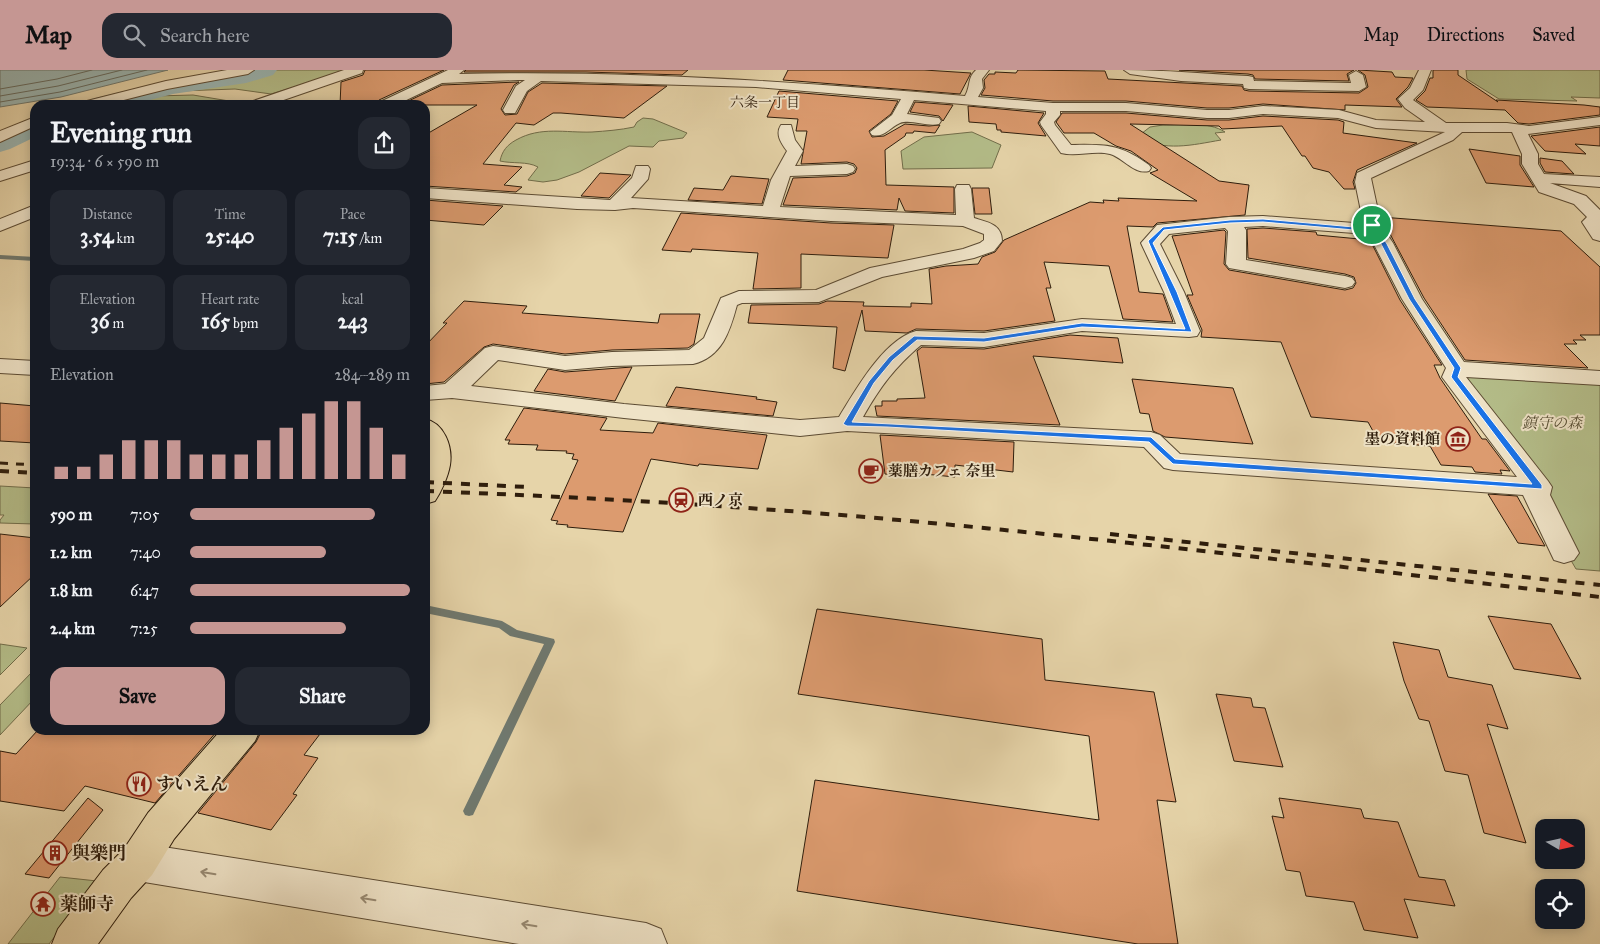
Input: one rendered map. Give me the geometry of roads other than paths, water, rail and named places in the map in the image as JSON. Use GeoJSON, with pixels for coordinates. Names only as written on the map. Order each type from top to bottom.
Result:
{"type":"FeatureCollection","features":[{"type":"Feature","properties":{"kind":"main road"},"geometry":{"type":"LineString","coordinates":[[430,432],[435,438],[438,465],[430,483]]}},
{"type":"Feature","properties":{"kind":"main road"},"geometry":{"type":"LineString","coordinates":[[73,944],[117,884],[138,862],[161,826],[239,735]]}},
{"type":"Feature","properties":{"kind":"street"},"geometry":{"type":"LineString","coordinates":[[108,100],[166,85],[248,70]]}},
{"type":"Feature","properties":{"kind":"street"},"geometry":{"type":"LineString","coordinates":[[270,100],[357,70]]}},
{"type":"Feature","properties":{"kind":"street"},"geometry":{"type":"LineString","coordinates":[[395,100],[458,70]]}},
{"type":"Feature","properties":{"kind":"street"},"geometry":{"type":"LineString","coordinates":[[962,70],[982,71]]}},
{"type":"Feature","properties":{"kind":"street"},"geometry":{"type":"LineString","coordinates":[[1130,70],[1166,75],[1247,78],[1359,87],[1356,75]]}},
{"type":"Feature","properties":{"kind":"street"},"geometry":{"type":"LineString","coordinates":[[1425,70],[1416,90],[1405,99],[1410,106],[1455,132],[1441,141],[1363,176],[1362,183],[1372,213],[1372,225],[1384,244],[1412,299],[1458,368]]}},
{"type":"Feature","properties":{"kind":"street"},"geometry":{"type":"LineString","coordinates":[[970,100],[976,88],[975,78],[982,71]]}},
{"type":"Feature","properties":{"kind":"street"},"geometry":{"type":"LineString","coordinates":[[441,79],[625,75],[748,83],[826,84],[909,96],[1053,107],[1164,109],[1229,114],[1263,110],[1338,114],[1376,124],[1507,127],[1518,130],[1600,121]]}},
{"type":"Feature","properties":{"kind":"street"},"geometry":{"type":"LineString","coordinates":[[1164,109],[1170,93],[1166,75]]}},
{"type":"Feature","properties":{"kind":"street"},"geometry":{"type":"LineString","coordinates":[[510,110],[520,89],[538,77]]}},
{"type":"Feature","properties":{"kind":"street"},"geometry":{"type":"LineString","coordinates":[[1247,78],[1263,110]]}},
{"type":"Feature","properties":{"kind":"street"},"geometry":{"type":"LineString","coordinates":[[878,132],[898,118],[909,96]]}},
{"type":"Feature","properties":{"kind":"street"},"geometry":{"type":"LineString","coordinates":[[1053,107],[1053,115],[1046,122],[1048,128],[1067,150],[1118,150],[1143,168]]}},
{"type":"Feature","properties":{"kind":"street"},"geometry":{"type":"LineString","coordinates":[[1302,112],[1312,127]]}},
{"type":"Feature","properties":{"kind":"street"},"geometry":{"type":"LineString","coordinates":[[898,118],[934,121]]}},
{"type":"Feature","properties":{"kind":"street"},"geometry":{"type":"LineString","coordinates":[[0,137],[30,123]]}},
{"type":"Feature","properties":{"kind":"street"},"geometry":{"type":"LineString","coordinates":[[770,212],[779,180],[795,152],[787,141],[786,128]]}},
{"type":"Feature","properties":{"kind":"street"},"geometry":{"type":"LineString","coordinates":[[1518,130],[1530,154],[1530,164],[1545,188],[1580,200],[1593,207],[1598,218],[1591,222],[1600,235]]}},
{"type":"Feature","properties":{"kind":"street"},"geometry":{"type":"LineString","coordinates":[[1056,135],[1082,135]]}},
{"type":"Feature","properties":{"kind":"street"},"geometry":{"type":"LineString","coordinates":[[0,176],[30,167]]}},
{"type":"Feature","properties":{"kind":"street"},"geometry":{"type":"LineString","coordinates":[[615,205],[640,179],[642,169]]}},
{"type":"Feature","properties":{"kind":"street"},"geometry":{"type":"LineString","coordinates":[[784,171],[846,169]]}},
{"type":"Feature","properties":{"kind":"street"},"geometry":{"type":"LineString","coordinates":[[1538,177],[1600,182]]}},
{"type":"Feature","properties":{"kind":"street"},"geometry":{"type":"LineString","coordinates":[[964,189],[965,221]]}},
{"type":"Feature","properties":{"kind":"street"},"geometry":{"type":"LineString","coordinates":[[430,193],[615,205],[633,202],[831,216],[965,221],[989,229],[993,234],[993,241],[987,247],[968,254],[877,272],[819,296],[739,297],[728,302],[714,342],[704,352],[693,357],[612,359],[565,363],[493,353],[452,391]]}},
{"type":"Feature","properties":{"kind":"street"},"geometry":{"type":"LineString","coordinates":[[0,226],[30,212]]}},
{"type":"Feature","properties":{"kind":"street"},"geometry":{"type":"LineString","coordinates":[[847,424],[872,383],[891,359],[916,338],[984,340],[1082,325],[1189,331],[1174,292],[1150,243],[1163,229],[1230,222],[1263,221],[1354,228],[1372,225]]}},
{"type":"Feature","properties":{"kind":"street"},"geometry":{"type":"LineString","coordinates":[[1230,222],[1236,230],[1236,264],[1345,282]]}},
{"type":"Feature","properties":{"kind":"street"},"geometry":{"type":"LineString","coordinates":[[1458,368],[1600,378]]}},
{"type":"Feature","properties":{"kind":"street"},"geometry":{"type":"LineString","coordinates":[[1458,368],[1454,377],[1539,487]]}},
{"type":"Feature","properties":{"kind":"street"},"geometry":{"type":"LineString","coordinates":[[430,393],[452,391],[800,428],[847,424],[896,425],[1151,440],[1173,462],[1539,487]]}},
{"type":"Feature","properties":{"kind":"street"},"geometry":{"type":"LineString","coordinates":[[1539,487],[1536,495],[1564,553]]}},
{"type":"Feature","properties":{"kind":"street"},"geometry":{"type":"LineString","coordinates":[[138,862],[646,944]]}},
{"type":"Feature","properties":{"kind":"water"},"geometry":{"type":"Polygon","coordinates":[[[0,70],[168,70],[61,97],[30,100],[30,102],[0,107],[0,70]]]}},
{"type":"Feature","properties":{"kind":"waterway"},"geometry":{"type":"LineString","coordinates":[[120,100],[173,87],[246,76],[265,70]]}},
{"type":"Feature","properties":{"kind":"waterway"},"geometry":{"type":"LineString","coordinates":[[0,143],[30,128]]}},
{"type":"Feature","properties":{"kind":"waterway"},"geometry":{"type":"LineString","coordinates":[[0,257],[30,259]]}},
{"type":"Feature","properties":{"kind":"waterway"},"geometry":{"type":"LineString","coordinates":[[430,610],[502,625],[514,633],[550,642],[469,811]]}},
{"type":"Feature","properties":{"kind":"railway"},"geometry":{"type":"LineString","coordinates":[[0,463],[30,465]]}},
{"type":"Feature","properties":{"kind":"railway"},"geometry":{"type":"LineString","coordinates":[[0,471],[30,473]]}},
{"type":"Feature","properties":{"kind":"railway"},"geometry":{"type":"LineString","coordinates":[[430,482],[527,487]]}},
{"type":"Feature","properties":{"kind":"railway"},"geometry":{"type":"LineString","coordinates":[[430,491],[662,502],[899,520],[1162,546],[1600,597]]}},
{"type":"Feature","properties":{"kind":"railway"},"geometry":{"type":"LineString","coordinates":[[1110,534],[1600,585]]}},
{"type":"Feature","properties":{"kind":"place","name":"墨の資料館"},"geometry":{"type":"Point","coordinates":[1458,439]}},
{"type":"Feature","properties":{"kind":"place","name":"薬膳カフェ 奈里"},"geometry":{"type":"Point","coordinates":[871,471]}},
{"type":"Feature","properties":{"kind":"place","name":"西ノ京"},"geometry":{"type":"Point","coordinates":[681,500]}},
{"type":"Feature","properties":{"kind":"place","name":"すいえん"},"geometry":{"type":"Point","coordinates":[139,784]}},
{"type":"Feature","properties":{"kind":"place","name":"與樂門"},"geometry":{"type":"Point","coordinates":[55,853]}},
{"type":"Feature","properties":{"kind":"place","name":"薬師寺"},"geometry":{"type":"Point","coordinates":[43,904]}},
{"type":"Feature","properties":{"kind":"district","name":"六条一丁目"},"geometry":{"type":"Point","coordinates":[765,102]}},
{"type":"Feature","properties":{"kind":"park label","name":"鎮守の森"},"geometry":{"type":"Point","coordinates":[1552,423]}}]}
